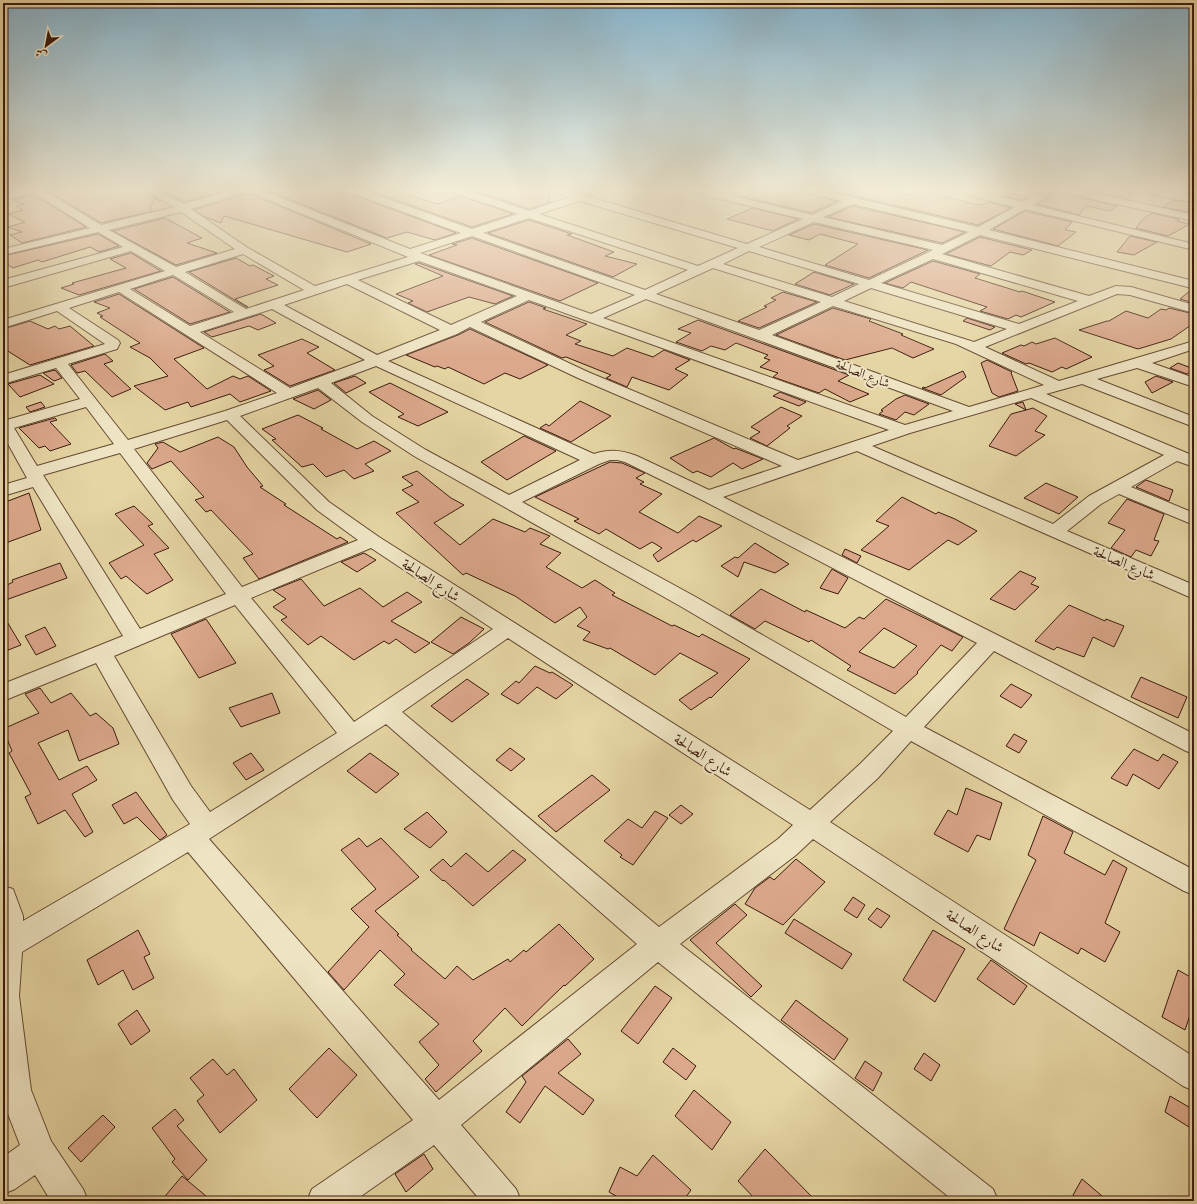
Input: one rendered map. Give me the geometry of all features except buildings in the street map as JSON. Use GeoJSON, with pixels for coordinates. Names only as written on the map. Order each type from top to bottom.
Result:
{"type":"FeatureCollection","features":[{"type":"Feature","properties":{"kind":"street"},"geometry":{"type":"LineString","coordinates":[[3,252],[25,246]]}},
{"type":"Feature","properties":{"kind":"street"},"geometry":{"type":"LineString","coordinates":[[238,246],[314,291]]}},
{"type":"Feature","properties":{"kind":"street"},"geometry":{"type":"LineString","coordinates":[[392,246],[591,319],[904,430]]}},
{"type":"Feature","properties":{"kind":"street"},"geometry":{"type":"LineString","coordinates":[[189,331],[348,280],[436,246]]}},
{"type":"Feature","properties":{"kind":"street","name":"شارع الصالحة"},"geometry":{"type":"LineString","coordinates":[[508,246],[760,334],[966,412]]}},
{"type":"Feature","properties":{"kind":"street"},"geometry":{"type":"LineString","coordinates":[[625,246],[698,270]]}},
{"type":"Feature","properties":{"kind":"street"},"geometry":{"type":"LineString","coordinates":[[931,246],[943,249]]}},
{"type":"Feature","properties":{"kind":"street"},"geometry":{"type":"LineString","coordinates":[[760,334],[872,284],[932,256],[949,246]]}},
{"type":"Feature","properties":{"kind":"street"},"geometry":{"type":"LineString","coordinates":[[1041,246],[1193,283]]}},
{"type":"Feature","properties":{"kind":"street"},"geometry":{"type":"LineString","coordinates":[[6,281],[134,247],[244,313]]}},
{"type":"Feature","properties":{"kind":"street"},"geometry":{"type":"LineString","coordinates":[[591,319],[748,247],[1018,328]]}},
{"type":"Feature","properties":{"kind":"street"},"geometry":{"type":"LineString","coordinates":[[3,324],[244,250]]}},
{"type":"Feature","properties":{"kind":"street"},"geometry":{"type":"LineString","coordinates":[[932,256],[1089,300]]}},
{"type":"Feature","properties":{"kind":"street"},"geometry":{"type":"LineString","coordinates":[[712,264],[975,346],[1057,386]]}},
{"type":"Feature","properties":{"kind":"street"},"geometry":{"type":"LineString","coordinates":[[348,280],[452,331]]}},
{"type":"Feature","properties":{"kind":"street"},"geometry":{"type":"LineString","coordinates":[[1167,301],[1193,283]]}},
{"type":"Feature","properties":{"kind":"street"},"geometry":{"type":"LineString","coordinates":[[120,288],[288,393]]}},
{"type":"Feature","properties":{"kind":"street"},"geometry":{"type":"LineString","coordinates":[[975,346],[1116,290],[1124,290],[1194,309]]}},
{"type":"Feature","properties":{"kind":"street"},"geometry":{"type":"LineString","coordinates":[[3,491],[35,476],[124,446],[230,414],[377,361],[472,323],[528,296]]}},
{"type":"Feature","properties":{"kind":"street"},"geometry":{"type":"LineString","coordinates":[[273,304],[377,361],[593,460]]}},
{"type":"Feature","properties":{"kind":"street"},"geometry":{"type":"LineString","coordinates":[[3,365],[10,378],[108,348],[113,343],[59,307]]}},
{"type":"Feature","properties":{"kind":"street"},"geometry":{"type":"LineString","coordinates":[[472,323],[597,381],[796,466]]}},
{"type":"Feature","properties":{"kind":"street"},"geometry":{"type":"LineString","coordinates":[[708,496],[904,430],[1138,363],[1194,345]]}},
{"type":"Feature","properties":{"kind":"street"},"geometry":{"type":"LineString","coordinates":[[60,363],[238,596],[352,735]]}},
{"type":"Feature","properties":{"kind":"street"},"geometry":{"type":"LineString","coordinates":[[1138,363],[1194,383]]}},
{"type":"Feature","properties":{"kind":"street"},"geometry":{"type":"LineString","coordinates":[[1082,379],[1194,422]]}},
{"type":"Feature","properties":{"kind":"street"},"geometry":{"type":"LineString","coordinates":[[320,382],[368,419],[399,440],[687,600],[909,729],[1194,883]]}},
{"type":"Feature","properties":{"kind":"street"},"geometry":{"type":"LineString","coordinates":[[1030,393],[1194,462]]}},
{"type":"Feature","properties":{"kind":"street"},"geometry":{"type":"LineString","coordinates":[[89,401],[4,426],[136,639]]}},
{"type":"Feature","properties":{"kind":"street","name":"شارع الصالحة"},"geometry":{"type":"LineString","coordinates":[[230,414],[323,506],[372,542],[812,824],[1194,1075]]}},
{"type":"Feature","properties":{"kind":"street","name":"شارع الصالحة"},"geometry":{"type":"LineString","coordinates":[[858,446],[1194,593]]}},
{"type":"Feature","properties":{"kind":"street"},"geometry":{"type":"LineString","coordinates":[[510,501],[593,460],[608,455],[625,457],[708,496],[1194,745]]}},
{"type":"Feature","properties":{"kind":"street"},"geometry":{"type":"LineString","coordinates":[[1054,532],[1080,510],[1117,487],[1176,455]]}},
{"type":"Feature","properties":{"kind":"street"},"geometry":{"type":"LineString","coordinates":[[1117,487],[1194,520]]}},
{"type":"Feature","properties":{"kind":"street"},"geometry":{"type":"LineString","coordinates":[[3,693],[372,542]]}},
{"type":"Feature","properties":{"kind":"street"},"geometry":{"type":"LineString","coordinates":[[8,945],[199,832],[387,712],[507,629]]}},
{"type":"Feature","properties":{"kind":"street"},"geometry":{"type":"LineString","coordinates":[[324,1201],[437,1123],[658,944],[787,847],[869,771],[991,641]]}},
{"type":"Feature","properties":{"kind":"street"},"geometry":{"type":"LineString","coordinates":[[101,653],[182,793],[199,832],[437,1123],[504,1201]]}},
{"type":"Feature","properties":{"kind":"street"},"geometry":{"type":"LineString","coordinates":[[387,712],[658,944],[981,1201]]}},
{"type":"Feature","properties":{"kind":"street"},"geometry":{"type":"LineString","coordinates":[[3,898],[8,916],[8,945],[4,996],[14,1090],[39,1152],[71,1201]]}},
{"type":"Feature","properties":{"kind":"street"},"geometry":{"type":"LineString","coordinates":[[3,1177],[39,1152]]}}]}
